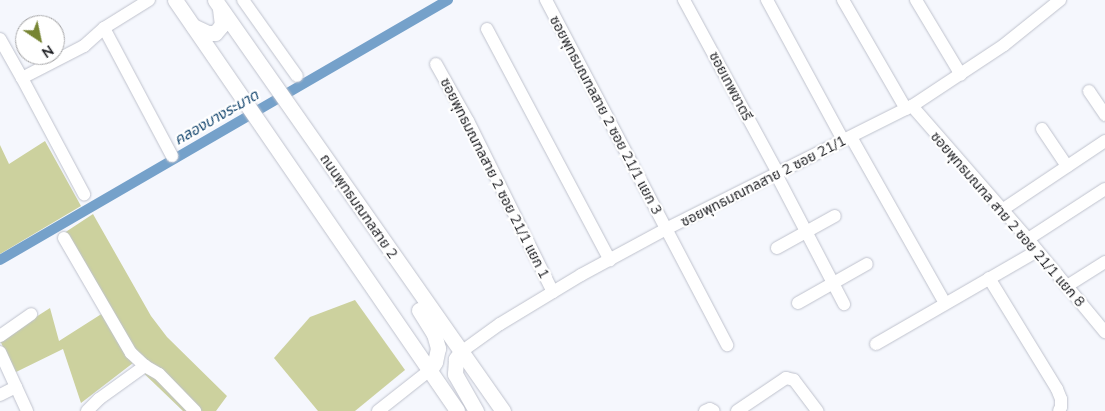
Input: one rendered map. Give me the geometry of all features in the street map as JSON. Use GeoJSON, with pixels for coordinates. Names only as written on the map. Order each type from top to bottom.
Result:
{"type":"FeatureCollection","features":[{"type":"Feature","properties":{"kind":"main road"},"geometry":{"type":"LineString","coordinates":[[175,0],[458,411]]}},
{"type":"Feature","properties":{"kind":"main road"},"geometry":{"type":"LineString","coordinates":[[192,26],[208,33],[215,33],[222,25],[217,4]]}},
{"type":"Feature","properties":{"kind":"main road","name":"ถนนพุทธมณฑลสาย 2"},"geometry":{"type":"LineString","coordinates":[[217,4],[503,411]]}},
{"type":"Feature","properties":{"kind":"main road"},"geometry":{"type":"LineString","coordinates":[[364,214],[370,234],[434,334],[438,353],[430,370]]}},
{"type":"Feature","properties":{"kind":"main road"},"geometry":{"type":"LineString","coordinates":[[461,352],[456,359],[455,374],[476,411]]}},
{"type":"Feature","properties":{"kind":"street"},"geometry":{"type":"LineString","coordinates":[[22,78],[84,46],[104,28],[149,0]]}},
{"type":"Feature","properties":{"kind":"street"},"geometry":{"type":"LineString","coordinates":[[243,0],[297,76]]}},
{"type":"Feature","properties":{"kind":"street","name":"ซอยพุทธมณฑลสาย 2 ซอย 21/1 แยก 3"},"geometry":{"type":"LineString","coordinates":[[546,0],[727,345]]}},
{"type":"Feature","properties":{"kind":"street","name":"ซอยเทพชาตรี"},"geometry":{"type":"LineString","coordinates":[[684,0],[844,304]]}},
{"type":"Feature","properties":{"kind":"street"},"geometry":{"type":"LineString","coordinates":[[767,0],[946,303]]}},
{"type":"Feature","properties":{"kind":"street","name":"ซอยพุทธมณฑล สาย 2 ซอย 21/1 แยก 8"},"geometry":{"type":"LineString","coordinates":[[843,0],[909,108],[1028,239],[1105,332]]}},
{"type":"Feature","properties":{"kind":"street"},"geometry":{"type":"LineString","coordinates":[[916,0],[961,75]]}},
{"type":"Feature","properties":{"kind":"street","name":"ซอยพุทธมณฑลสาย 2 ซอย 21/1"},"geometry":{"type":"LineString","coordinates":[[461,352],[553,292],[666,229],[909,108],[1004,45],[1060,0]]}},
{"type":"Feature","properties":{"kind":"street"},"geometry":{"type":"LineString","coordinates":[[238,32],[256,18]]}},
{"type":"Feature","properties":{"kind":"street"},"geometry":{"type":"LineString","coordinates":[[104,28],[172,156]]}},
{"type":"Feature","properties":{"kind":"street"},"geometry":{"type":"LineString","coordinates":[[487,28],[610,260]]}},
{"type":"Feature","properties":{"kind":"street"},"geometry":{"type":"LineString","coordinates":[[0,39],[84,194]]}},
{"type":"Feature","properties":{"kind":"street","name":"ซอยพุทธมณฑลสาย 2 ซอย 21/1 แยก 1"},"geometry":{"type":"LineString","coordinates":[[436,64],[468,121],[553,292]]}},
{"type":"Feature","properties":{"kind":"street"},"geometry":{"type":"LineString","coordinates":[[1089,91],[1105,115]]}},
{"type":"Feature","properties":{"kind":"street"},"geometry":{"type":"LineString","coordinates":[[1042,129],[1068,166]]}},
{"type":"Feature","properties":{"kind":"street"},"geometry":{"type":"LineString","coordinates":[[1002,210],[1105,142]]}},
{"type":"Feature","properties":{"kind":"street"},"geometry":{"type":"LineString","coordinates":[[1028,239],[1105,190]]}},
{"type":"Feature","properties":{"kind":"street"},"geometry":{"type":"LineString","coordinates":[[777,248],[835,216]]}},
{"type":"Feature","properties":{"kind":"street"},"geometry":{"type":"LineString","coordinates":[[64,238],[131,353],[145,366],[159,374],[195,411]]}},
{"type":"Feature","properties":{"kind":"street"},"geometry":{"type":"LineString","coordinates":[[876,344],[1037,251]]}},
{"type":"Feature","properties":{"kind":"street"},"geometry":{"type":"LineString","coordinates":[[1067,286],[1105,262]]}},
{"type":"Feature","properties":{"kind":"street"},"geometry":{"type":"LineString","coordinates":[[798,303],[867,264]]}},
{"type":"Feature","properties":{"kind":"street"},"geometry":{"type":"LineString","coordinates":[[989,278],[1057,389],[1061,399],[1061,408],[1058,411]]}},
{"type":"Feature","properties":{"kind":"street"},"geometry":{"type":"LineString","coordinates":[[0,336],[31,314]]}},
{"type":"Feature","properties":{"kind":"street"},"geometry":{"type":"LineString","coordinates":[[0,352],[28,411]]}},
{"type":"Feature","properties":{"kind":"street"},"geometry":{"type":"LineString","coordinates":[[87,411],[99,399],[145,366]]}},
{"type":"Feature","properties":{"kind":"street"},"geometry":{"type":"LineString","coordinates":[[378,411],[430,370]]}},
{"type":"Feature","properties":{"kind":"street"},"geometry":{"type":"LineString","coordinates":[[737,411],[786,378],[794,380],[816,411]]}},
{"type":"Feature","properties":{"kind":"street"},"geometry":{"type":"LineString","coordinates":[[0,394],[16,386]]}},
{"type":"Feature","properties":{"kind":"street"},"geometry":{"type":"LineString","coordinates":[[705,411],[710,409],[714,411]]}},
{"type":"Feature","properties":{"kind":"green space"},"geometry":{"type":"Polygon","coordinates":[[[45,141],[81,206],[0,254],[0,145],[9,164],[45,141]]]}},
{"type":"Feature","properties":{"kind":"green space"},"geometry":{"type":"Polygon","coordinates":[[[93,214],[151,316],[167,337],[227,396],[216,411],[183,411],[133,363],[81,403],[63,349],[14,373],[0,340],[50,308],[59,341],[103,313],[58,237],[93,214]]]}},
{"type":"Feature","properties":{"kind":"green space"},"geometry":{"type":"Polygon","coordinates":[[[355,300],[405,370],[355,411],[318,411],[274,358],[310,317],[355,300]]]}},
{"type":"Feature","properties":{"kind":"waterway","name":"คลองบางระมาด"},"geometry":{"type":"LineString","coordinates":[[0,260],[448,0]]}}]}
